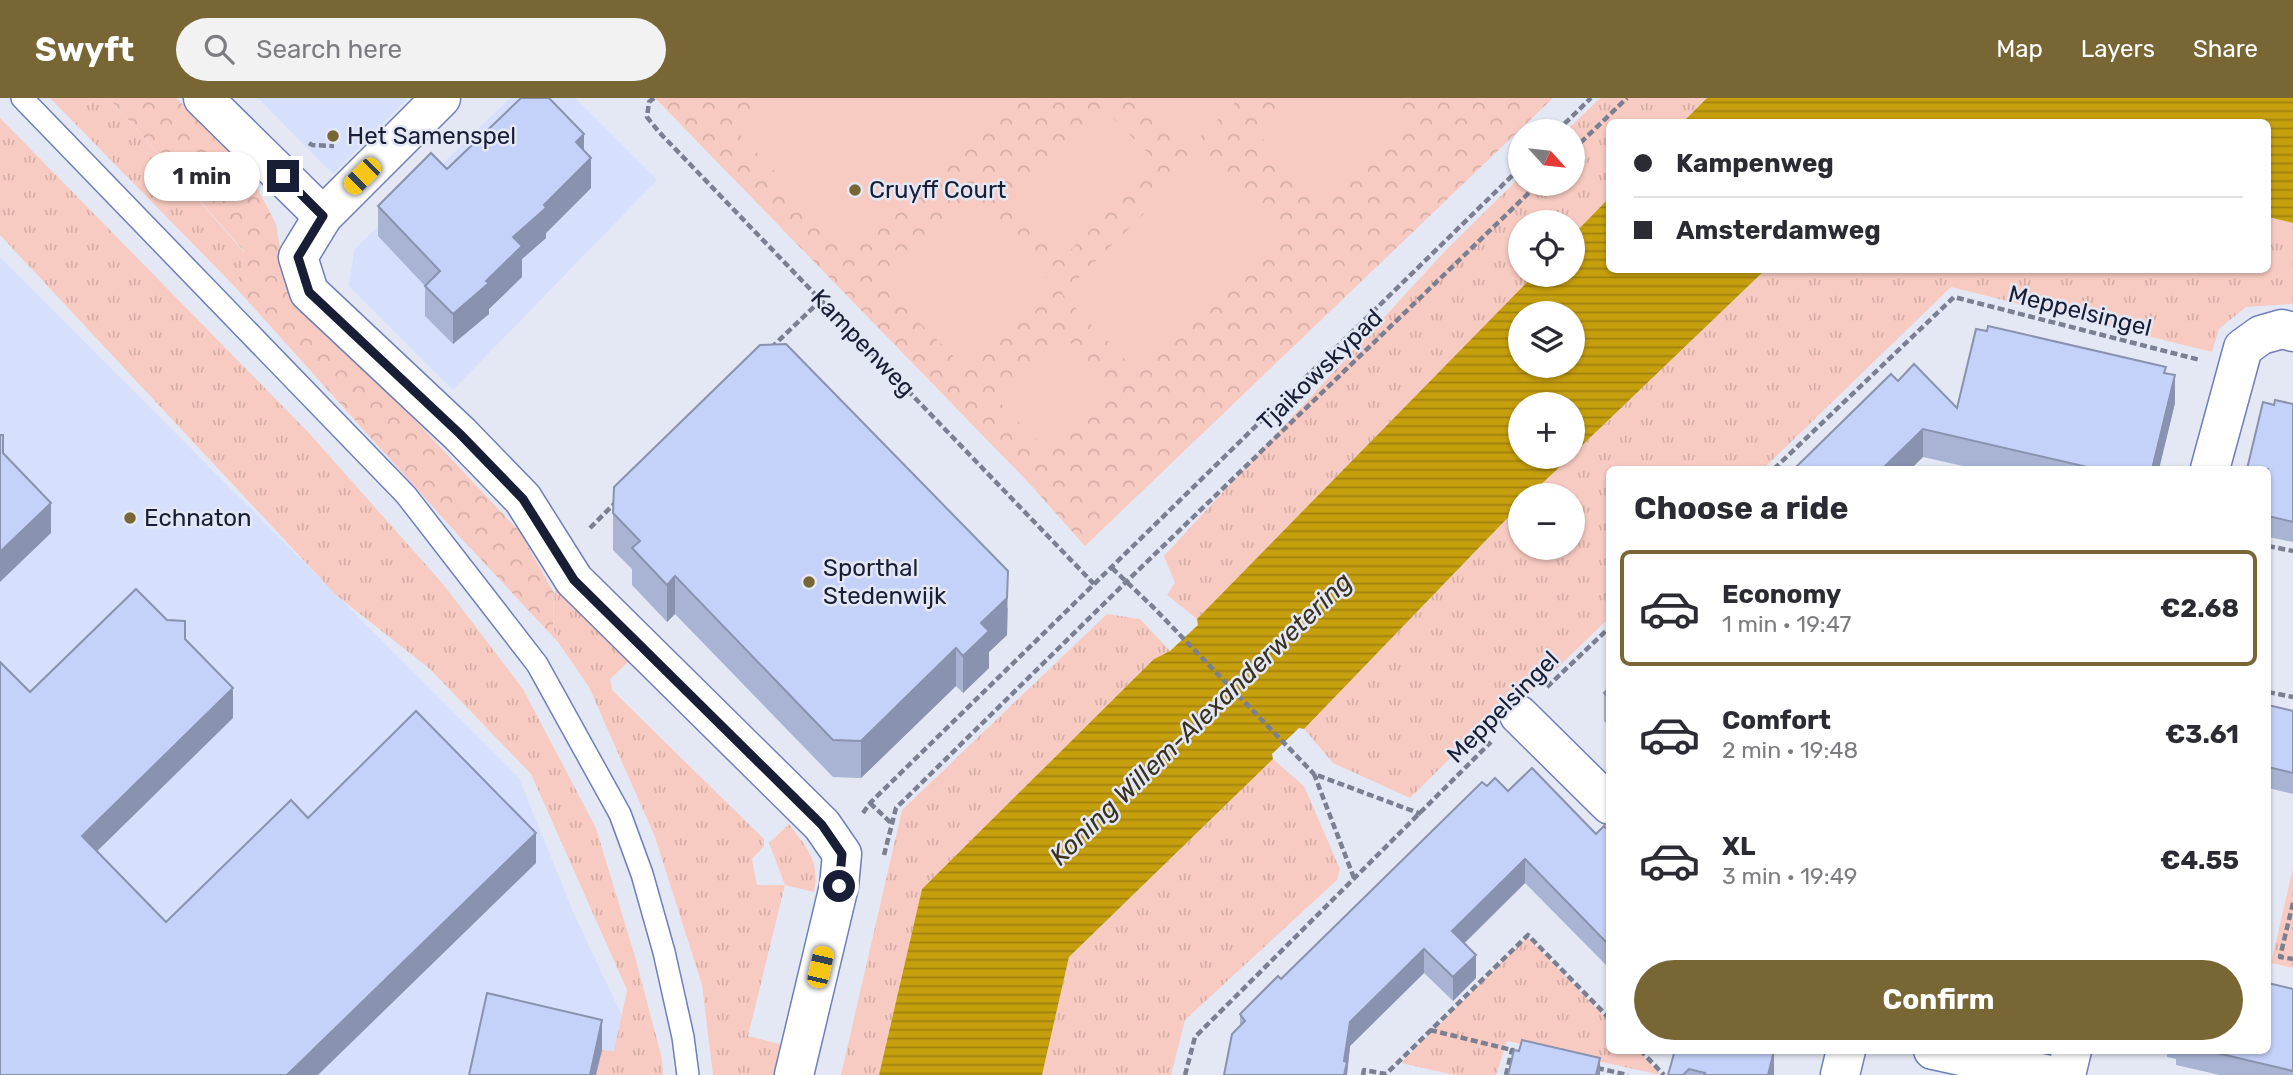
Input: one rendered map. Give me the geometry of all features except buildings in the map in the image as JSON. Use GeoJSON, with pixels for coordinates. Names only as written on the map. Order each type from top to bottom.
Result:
{"type":"FeatureCollection","features":[{"type":"Feature","properties":{"kind":"street"},"geometry":{"type":"LineString","coordinates":[[203,98],[323,216]]}},
{"type":"Feature","properties":{"kind":"street"},"geometry":{"type":"LineString","coordinates":[[441,98],[323,216],[298,257],[309,292],[460,434],[523,499],[574,580],[822,825],[842,854],[839,886],[794,1075]]}},
{"type":"Feature","properties":{"kind":"street"},"geometry":{"type":"LineString","coordinates":[[2211,466],[2243,348],[2261,335],[2282,329],[2293,332]]}},
{"type":"Feature","properties":{"kind":"street"},"geometry":{"type":"LineString","coordinates":[[1519,715],[1606,801]]}},
{"type":"Feature","properties":{"kind":"street"},"geometry":{"type":"LineString","coordinates":[[1840,1075],[1845,1054]]}},
{"type":"Feature","properties":{"kind":"street"},"geometry":{"type":"LineString","coordinates":[[1952,1054],[2050,1075]]}},
{"type":"Feature","properties":{"kind":"street"},"geometry":{"type":"LineString","coordinates":[[2066,1075],[2071,1054]]}},
{"type":"Feature","properties":{"kind":"lane"},"geometry":{"type":"LineString","coordinates":[[22,98],[406,495],[537,664],[620,814],[642,874],[664,951],[683,1037],[688,1075]]}},
{"type":"Feature","properties":{"kind":"path","name":"Kampenweg"},"geometry":{"type":"LineString","coordinates":[[653,98],[649,102],[647,117],[659,132],[1094,584]]}},
{"type":"Feature","properties":{"kind":"path"},"geometry":{"type":"LineString","coordinates":[[1569,119],[1591,98]]}},
{"type":"Feature","properties":{"kind":"path"},"geometry":{"type":"LineString","coordinates":[[1586,137],[1627,98]]}},
{"type":"Feature","properties":{"kind":"path"},"geometry":{"type":"LineString","coordinates":[[303,136],[312,145],[339,146]]}},
{"type":"Feature","properties":{"kind":"path","name":"Tjaikowskypad"},"geometry":{"type":"LineString","coordinates":[[842,854],[857,822],[870,803],[1508,180]]}},
{"type":"Feature","properties":{"kind":"path","name":"Tjaikowskypad"},"geometry":{"type":"LineString","coordinates":[[883,860],[895,808],[1526,196]]}},
{"type":"Feature","properties":{"kind":"path","name":"Meppelsingel"},"geometry":{"type":"LineString","coordinates":[[1777,466],[1954,297],[2236,370]]}},
{"type":"Feature","properties":{"kind":"path"},"geometry":{"type":"LineString","coordinates":[[762,357],[821,299]]}},
{"type":"Feature","properties":{"kind":"path"},"geometry":{"type":"LineString","coordinates":[[559,557],[618,500]]}},
{"type":"Feature","properties":{"kind":"path"},"geometry":{"type":"LineString","coordinates":[[2271,547],[2293,551]]}},
{"type":"Feature","properties":{"kind":"path"},"geometry":{"type":"LineString","coordinates":[[1112,568],[1314,774],[1355,879]]}},
{"type":"Feature","properties":{"kind":"path","name":"Meppelsingel"},"geometry":{"type":"LineString","coordinates":[[1185,1075],[1195,1037],[1606,631]]}},
{"type":"Feature","properties":{"kind":"path"},"geometry":{"type":"LineString","coordinates":[[2271,693],[2293,697]]}},
{"type":"Feature","properties":{"kind":"path"},"geometry":{"type":"LineString","coordinates":[[1314,774],[1421,814]]}},
{"type":"Feature","properties":{"kind":"path"},"geometry":{"type":"LineString","coordinates":[[870,803],[891,823]]}},
{"type":"Feature","properties":{"kind":"path"},"geometry":{"type":"LineString","coordinates":[[2293,903],[2280,957],[2293,959]]}},
{"type":"Feature","properties":{"kind":"path"},"geometry":{"type":"LineString","coordinates":[[1363,1075],[1364,1070],[1386,1074],[1528,935],[1606,1015]]}},
{"type":"Feature","properties":{"kind":"path"},"geometry":{"type":"LineString","coordinates":[[1430,1030],[1525,1053]]}},
{"type":"Feature","properties":{"kind":"path"},"geometry":{"type":"LineString","coordinates":[[1506,1075],[1512,1050]]}},
{"type":"Feature","properties":{"kind":"path"},"geometry":{"type":"LineString","coordinates":[[1644,1054],[1664,1075]]}},
{"type":"Feature","properties":{"kind":"path"},"geometry":{"type":"LineString","coordinates":[[1590,1067],[1628,1075]]}},
{"type":"Feature","properties":{"kind":"shaded area","name":"Het Samenspel"},"geometry":{"type":"Polygon","coordinates":[[[258,98],[408,98],[333,174],[258,98]]]}},
{"type":"Feature","properties":{"kind":"shaded area"},"geometry":{"type":"Polygon","coordinates":[[[510,98],[575,98],[657,180],[453,390],[349,286],[354,250],[510,98]]]}},
{"type":"Feature","properties":{"kind":"shaded area","name":"Echnaton"},"geometry":{"type":"Polygon","coordinates":[[[0,257],[519,778],[574,914],[632,1037],[622,1075],[0,1075],[0,257]]]}},
{"type":"Feature","properties":{"kind":"green space"},"geometry":{"type":"Polygon","coordinates":[[[50,98],[109,98],[244,252],[237,289],[50,98]]]}},
{"type":"Feature","properties":{"kind":"green space"},"geometry":{"type":"Polygon","coordinates":[[[109,98],[176,98],[245,164],[276,224],[286,283],[520,532],[554,593],[553,627],[558,642],[237,289],[244,251],[109,98]]]}},
{"type":"Feature","properties":{"kind":"green space"},"geometry":{"type":"Polygon","coordinates":[[[655,98],[1553,98],[1531,119],[1508,119],[1508,141],[1085,546],[1027,481],[655,98]]]}},
{"type":"Feature","properties":{"kind":"green space","name":"Cruyff Court"},"geometry":{"type":"Polygon","coordinates":[[[762,98],[1012,98],[852,252],[732,127],[762,98]]]}},
{"type":"Feature","properties":{"kind":"green space"},"geometry":{"type":"Polygon","coordinates":[[[1132,98],[1240,98],[1186,151],[1132,98]]]}},
{"type":"Feature","properties":{"kind":"green space"},"geometry":{"type":"Polygon","coordinates":[[[1301,98],[1388,98],[1406,117],[1323,197],[1262,138],[1301,98]]]}},
{"type":"Feature","properties":{"kind":"green space"},"geometry":{"type":"Polygon","coordinates":[[[1600,98],[1707,98],[1686,119],[1606,119],[1606,201],[1585,223],[1585,210],[1508,210],[1508,287],[1522,287],[1197,619],[1167,595],[1175,583],[1164,556],[1446,250],[1508,189],[1508,196],[1586,196],[1586,119],[1578,119],[1600,98]]]}},
{"type":"Feature","properties":{"kind":"green space"},"geometry":{"type":"Polygon","coordinates":[[[1106,111],[1159,164],[1067,253],[1016,201],[1106,111]]]}},
{"type":"Feature","properties":{"kind":"green space"},"geometry":{"type":"Polygon","coordinates":[[[0,118],[309,433],[443,584],[523,689],[596,828],[636,960],[662,1059],[663,1075],[596,1075],[602,1050],[614,1051],[627,990],[531,774],[430,669],[336,595],[0,235],[0,118]]]}},
{"type":"Feature","properties":{"kind":"green space"},"geometry":{"type":"Polygon","coordinates":[[[1206,153],[1284,234],[1139,374],[1062,294],[1206,153]]]}},
{"type":"Feature","properties":{"kind":"green space"},"geometry":{"type":"Polygon","coordinates":[[[967,201],[1052,284],[967,369],[881,285],[967,201]]]}},
{"type":"Feature","properties":{"kind":"green space"},"geometry":{"type":"Polygon","coordinates":[[[2271,218],[2293,223],[2293,304],[2246,307],[2219,329],[2212,352],[1951,287],[1766,466],[1606,466],[1606,621],[1524,700],[1516,693],[1410,798],[1333,763],[1304,729],[1508,517],[1508,560],[1585,560],[1585,483],[1543,483],[1557,469],[1585,469],[1585,442],[1762,273],[2271,273],[2271,218]]]}},
{"type":"Feature","properties":{"kind":"green space"},"geometry":{"type":"Polygon","coordinates":[[[1061,333],[1114,388],[1048,451],[994,397],[1061,333]]]}},
{"type":"Feature","properties":{"kind":"green space"},"geometry":{"type":"Polygon","coordinates":[[[555,586],[629,661],[610,679],[612,690],[764,839],[764,846],[752,859],[757,885],[785,885],[748,1036],[783,1045],[775,1075],[713,1075],[702,985],[655,837],[589,687],[558,642],[553,627],[555,586]]]}},
{"type":"Feature","properties":{"kind":"green space"},"geometry":{"type":"Polygon","coordinates":[[[1107,614],[1140,619],[1170,651],[1154,659],[922,889],[879,1075],[841,1075],[902,810],[1107,614]]]}},
{"type":"Feature","properties":{"kind":"green space"},"geometry":{"type":"Polygon","coordinates":[[[1273,759],[1304,786],[1340,869],[1337,880],[1185,1020],[1171,1075],[1042,1075],[1069,957],[1273,759]]]}},
{"type":"Feature","properties":{"kind":"green space"},"geometry":{"type":"Polygon","coordinates":[[[789,824],[813,863],[814,892],[785,885],[769,843],[789,824]]]}},
{"type":"Feature","properties":{"kind":"green space"},"geometry":{"type":"Polygon","coordinates":[[[2293,868],[2293,968],[2271,963],[2293,868]]]}},
{"type":"Feature","properties":{"kind":"green space"},"geometry":{"type":"Polygon","coordinates":[[[1527,937],[1606,1018],[1606,1054],[1641,1054],[1661,1075],[1507,1041],[1496,1075],[1454,1075],[1401,1063],[1527,937]]]}},
{"type":"Feature","properties":{"kind":"water"},"geometry":{"type":"Polygon","coordinates":[[[1707,98],[2293,98],[2293,223],[2271,218],[2271,119],[1686,119],[1707,98]]]}},
{"type":"Feature","properties":{"kind":"water","name":"Koning Willem-Alexanderwetering"},"geometry":{"type":"Polygon","coordinates":[[[1606,201],[1606,273],[1762,273],[1585,442],[1585,392],[1508,392],[1508,469],[1557,469],[1543,483],[1508,483],[1508,517],[1304,729],[1299,728],[1272,754],[1273,759],[1069,957],[1042,1075],[879,1075],[922,889],[1154,659],[1170,651],[1198,625],[1197,619],[1508,302],[1508,378],[1585,378],[1585,301],[1509,301],[1522,287],[1585,287],[1585,223],[1606,201]]]}},
{"type":"Feature","properties":{"kind":"place","name":"Het Samenspel"},"geometry":{"type":"Point","coordinates":[333,136]}},
{"type":"Feature","properties":{"kind":"place","name":"Cruyff Court"},"geometry":{"type":"Point","coordinates":[855,190]}},
{"type":"Feature","properties":{"kind":"place","name":"Echnaton"},"geometry":{"type":"Point","coordinates":[130,518]}},
{"type":"Feature","properties":{"kind":"place","name":"Sporthal Stedenwijk"},"geometry":{"type":"Point","coordinates":[809,582]}},
{"type":"Feature","properties":{"kind":"route"},"geometry":{"type":"LineString","coordinates":[[283,176],[323,216],[298,257],[309,292],[460,434],[523,499],[574,580],[822,825],[842,854],[839,886]]}}]}
